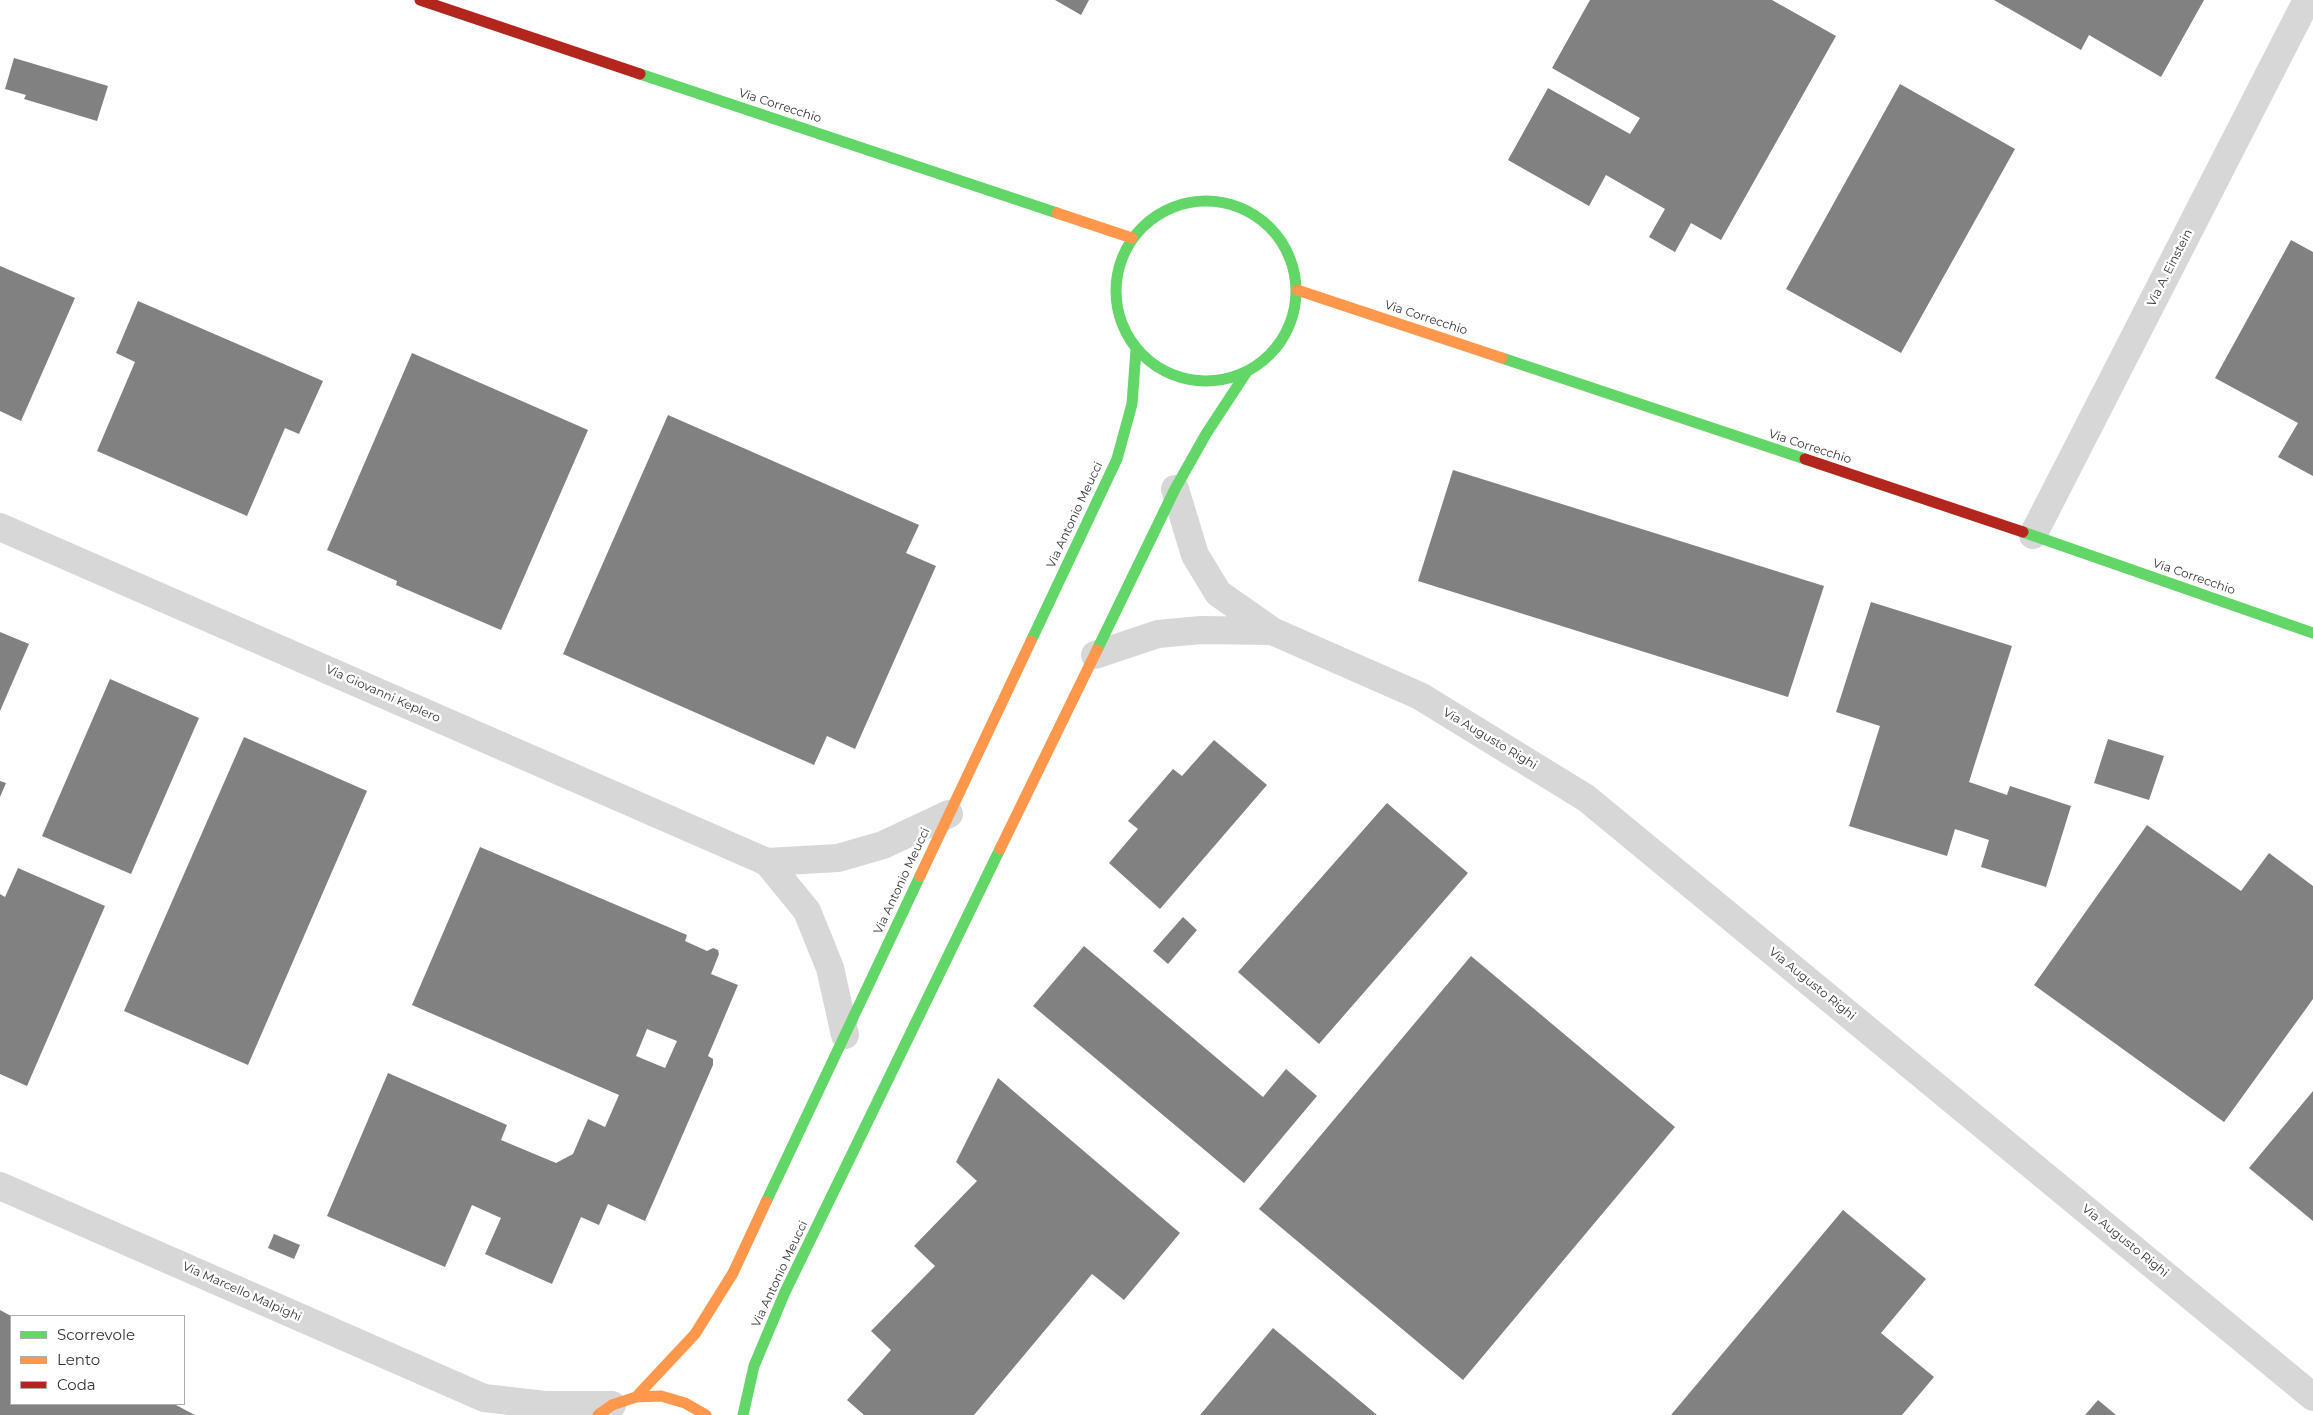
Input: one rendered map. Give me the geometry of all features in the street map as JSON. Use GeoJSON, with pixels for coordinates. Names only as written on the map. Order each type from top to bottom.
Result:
{"type":"FeatureCollection","features":[{"type":"Feature","properties":{"kind":"street","name":"Via Correcchio"},"geometry":{"type":"LineString","coordinates":[[420,0],[1132,238]]}},
{"type":"Feature","properties":{"kind":"street","name":"Via A. Einstein"},"geometry":{"type":"LineString","coordinates":[[2033,535],[2307,0]]}},
{"type":"Feature","properties":{"kind":"street"},"geometry":{"type":"LineString","coordinates":[[1218,201],[1248,211],[1274,231],[1291,258],[1297,290],[1294,315],[1284,339],[1268,358],[1246,373],[1217,382],[1187,380],[1159,369],[1136,350],[1121,324],[1115,294],[1118,265],[1132,238],[1156,215],[1185,203],[1218,201]]}},
{"type":"Feature","properties":{"kind":"street","name":"Via Correcchio"},"geometry":{"type":"LineString","coordinates":[[1297,290],[2033,535],[2313,633]]}},
{"type":"Feature","properties":{"kind":"street","name":"Via Antonio Meucci"},"geometry":{"type":"LineString","coordinates":[[615,1406],[695,1334],[733,1273],[1117,459],[1132,404],[1136,350]]}},
{"type":"Feature","properties":{"kind":"street","name":"Via Antonio Meucci"},"geometry":{"type":"LineString","coordinates":[[743,1415],[754,1366],[785,1292],[1175,489],[1206,434],[1246,373]]}},
{"type":"Feature","properties":{"kind":"street","name":"Via Augusto Righi"},"geometry":{"type":"LineString","coordinates":[[1175,489],[1195,555],[1218,593],[1272,631],[1420,696],[1586,798],[2313,1397]]}},
{"type":"Feature","properties":{"kind":"street","name":"Via Giovanni Keplero"},"geometry":{"type":"LineString","coordinates":[[0,527],[767,862],[838,858],[883,845],[949,814]]}},
{"type":"Feature","properties":{"kind":"street","name":"Via Augusto Righi"},"geometry":{"type":"LineString","coordinates":[[1094,655],[1158,634],[1201,630],[1272,631]]}},
{"type":"Feature","properties":{"kind":"street","name":"Via Giovanni Keplero"},"geometry":{"type":"LineString","coordinates":[[767,862],[807,911],[830,968],[845,1035]]}},
{"type":"Feature","properties":{"kind":"street","name":"Via Marcello Malpighi"},"geometry":{"type":"LineString","coordinates":[[0,1186],[491,1407],[545,1405],[615,1406]]}},
{"type":"Feature","properties":{"kind":"street"},"geometry":{"type":"LineString","coordinates":[[615,1406],[660,1396],[685,1403],[706,1415]]}},
{"type":"Feature","properties":{"kind":"building"},"geometry":{"type":"Polygon","coordinates":[[[1055,0],[1089,0],[1081,15],[1055,0]]]}},
{"type":"Feature","properties":{"kind":"building"},"geometry":{"type":"Polygon","coordinates":[[[1590,0],[1772,0],[1836,36],[1721,240],[1691,223],[1675,252],[1649,237],[1665,209],[1606,175],[1589,206],[1508,160],[1548,88],[1630,134],[1640,118],[1552,68],[1590,0]]]}},
{"type":"Feature","properties":{"kind":"building"},"geometry":{"type":"Polygon","coordinates":[[[1994,0],[2204,0],[2161,77],[2089,35],[2081,50],[1994,0]]]}},
{"type":"Feature","properties":{"kind":"building"},"geometry":{"type":"Polygon","coordinates":[[[14,58],[108,86],[97,121],[24,99],[26,95],[5,89],[14,58]]]}},
{"type":"Feature","properties":{"kind":"building"},"geometry":{"type":"Polygon","coordinates":[[[1900,84],[2015,149],[1901,353],[1786,289],[1900,84]]]}},
{"type":"Feature","properties":{"kind":"building"},"geometry":{"type":"Polygon","coordinates":[[[2291,240],[2313,252],[2313,476],[2278,457],[2298,423],[2215,378],[2291,240]]]}},
{"type":"Feature","properties":{"kind":"building"},"geometry":{"type":"Polygon","coordinates":[[[0,266],[75,298],[21,421],[0,411],[0,266]]]}},
{"type":"Feature","properties":{"kind":"building"},"geometry":{"type":"Polygon","coordinates":[[[138,301],[323,381],[299,434],[285,428],[247,516],[97,451],[135,362],[116,353],[138,301]]]}},
{"type":"Feature","properties":{"kind":"building"},"geometry":{"type":"Polygon","coordinates":[[[412,353],[588,430],[501,630],[396,585],[397,581],[327,550],[412,353]]]}},
{"type":"Feature","properties":{"kind":"building"},"geometry":{"type":"Polygon","coordinates":[[[668,415],[919,525],[906,553],[936,566],[855,749],[827,736],[814,765],[563,654],[668,415]]]}},
{"type":"Feature","properties":{"kind":"building"},"geometry":{"type":"Polygon","coordinates":[[[1453,470],[1824,586],[1788,697],[1418,581],[1453,470]]]}},
{"type":"Feature","properties":{"kind":"building"},"geometry":{"type":"Polygon","coordinates":[[[1871,602],[2012,646],[1969,782],[2007,795],[2010,786],[2071,806],[2046,887],[1981,867],[1989,840],[1955,829],[1947,856],[1849,826],[1880,726],[1836,712],[1871,602]]]}},
{"type":"Feature","properties":{"kind":"building"},"geometry":{"type":"Polygon","coordinates":[[[0,632],[29,644],[0,711],[0,632]]]}},
{"type":"Feature","properties":{"kind":"building"},"geometry":{"type":"Polygon","coordinates":[[[110,679],[199,718],[131,874],[42,836],[110,679]]]}},
{"type":"Feature","properties":{"kind":"building"},"geometry":{"type":"Polygon","coordinates":[[[244,737],[367,791],[248,1065],[124,1011],[244,737]]]}},
{"type":"Feature","properties":{"kind":"building"},"geometry":{"type":"Polygon","coordinates":[[[2108,739],[2164,756],[2149,800],[2094,783],[2108,739]]]}},
{"type":"Feature","properties":{"kind":"building"},"geometry":{"type":"Polygon","coordinates":[[[1214,740],[1267,785],[1160,909],[1109,863],[1138,829],[1128,821],[1173,769],[1182,776],[1214,740]]]}},
{"type":"Feature","properties":{"kind":"building"},"geometry":{"type":"Polygon","coordinates":[[[0,781],[6,783],[0,797],[0,781]]]}},
{"type":"Feature","properties":{"kind":"building"},"geometry":{"type":"Polygon","coordinates":[[[1387,803],[1468,873],[1319,1044],[1238,972],[1387,803]]]}},
{"type":"Feature","properties":{"kind":"building"},"geometry":{"type":"Polygon","coordinates":[[[2147,825],[2241,891],[2269,853],[2313,886],[2313,999],[2224,1122],[2034,985],[2147,825]]]}},
{"type":"Feature","properties":{"kind":"building"},"geometry":{"type":"Polygon","coordinates":[[[480,847],[687,935],[685,941],[707,951],[713,948],[718,950],[719,954],[711,974],[738,985],[708,1056],[713,1059],[713,1065],[645,1221],[608,1204],[599,1225],[581,1217],[552,1284],[485,1254],[501,1218],[472,1205],[445,1267],[327,1216],[388,1073],[507,1125],[501,1140],[556,1163],[573,1154],[588,1119],[605,1127],[619,1095],[412,1005],[480,847]],[[647,1029],[636,1056],[665,1068],[677,1041],[647,1029]]]}},
{"type":"Feature","properties":{"kind":"building"},"geometry":{"type":"Polygon","coordinates":[[[18,868],[105,906],[27,1086],[0,1074],[0,894],[5,897],[18,868]]]}},
{"type":"Feature","properties":{"kind":"building"},"geometry":{"type":"Polygon","coordinates":[[[1183,917],[1197,930],[1168,964],[1153,951],[1183,917]]]}},
{"type":"Feature","properties":{"kind":"building"},"geometry":{"type":"Polygon","coordinates":[[[1084,946],[1263,1097],[1286,1069],[1317,1096],[1244,1183],[1033,1006],[1084,946]]]}},
{"type":"Feature","properties":{"kind":"building"},"geometry":{"type":"Polygon","coordinates":[[[1471,956],[1675,1127],[1463,1380],[1259,1209],[1471,956]]]}},
{"type":"Feature","properties":{"kind":"building"},"geometry":{"type":"Polygon","coordinates":[[[998,1078],[1180,1233],[1124,1300],[1092,1274],[974,1415],[864,1415],[847,1400],[891,1350],[871,1331],[935,1266],[914,1246],[977,1181],[956,1162],[998,1078]]]}},
{"type":"Feature","properties":{"kind":"building"},"geometry":{"type":"Polygon","coordinates":[[[2313,1091],[2313,1221],[2249,1168],[2313,1091]]]}},
{"type":"Feature","properties":{"kind":"building"},"geometry":{"type":"Polygon","coordinates":[[[1843,1210],[1926,1279],[1881,1333],[1934,1377],[1902,1415],[1671,1415],[1843,1210]]]}},
{"type":"Feature","properties":{"kind":"building"},"geometry":{"type":"Polygon","coordinates":[[[274,1234],[300,1245],[294,1259],[268,1248],[274,1234]]]}},
{"type":"Feature","properties":{"kind":"building"},"geometry":{"type":"Polygon","coordinates":[[[0,1310],[10,1315],[10,1405],[176,1405],[195,1415],[0,1415],[0,1310]]]}},
{"type":"Feature","properties":{"kind":"building"},"geometry":{"type":"Polygon","coordinates":[[[1273,1328],[1377,1415],[1200,1415],[1273,1328]]]}},
{"type":"Feature","properties":{"kind":"building"},"geometry":{"type":"Polygon","coordinates":[[[2098,1400],[2116,1415],[2085,1415],[2098,1400]]]}},
{"type":"Feature","properties":{"kind":"traffic: fast"},"geometry":{"type":"LineString","coordinates":[[640,74],[1057,213]]}},
{"type":"Feature","properties":{"kind":"traffic: fast"},"geometry":{"type":"LineString","coordinates":[[1215,201],[1224,202],[1249,211],[1270,227],[1286,248],[1295,273],[1296,291],[1295,309],[1286,334],[1270,355],[1249,371],[1241,374],[1224,380],[1197,381],[1188,380],[1163,371],[1136,348],[1126,334],[1117,309],[1116,282],[1117,273],[1126,248],[1149,221],[1163,211],[1188,202],[1215,201]]}},
{"type":"Feature","properties":{"kind":"traffic: fast"},"geometry":{"type":"LineString","coordinates":[[1031,641],[1117,459],[1132,404],[1136,350]]}},
{"type":"Feature","properties":{"kind":"traffic: fast"},"geometry":{"type":"LineString","coordinates":[[1502,358],[1805,459]]}},
{"type":"Feature","properties":{"kind":"traffic: fast"},"geometry":{"type":"LineString","coordinates":[[1097,650],[1175,489],[1206,434],[1246,373]]}},
{"type":"Feature","properties":{"kind":"traffic: fast"},"geometry":{"type":"LineString","coordinates":[[2023,532],[2313,633]]}},
{"type":"Feature","properties":{"kind":"traffic: fast"},"geometry":{"type":"LineString","coordinates":[[743,1415],[754,1366],[785,1292],[1000,849]]}},
{"type":"Feature","properties":{"kind":"traffic: fast"},"geometry":{"type":"LineString","coordinates":[[766,1202],[920,876]]}},
{"type":"Feature","properties":{"kind":"traffic: slow"},"geometry":{"type":"LineString","coordinates":[[1057,213],[1132,238]]}},
{"type":"Feature","properties":{"kind":"traffic: slow"},"geometry":{"type":"LineString","coordinates":[[1297,290],[1502,358]]}},
{"type":"Feature","properties":{"kind":"traffic: slow"},"geometry":{"type":"LineString","coordinates":[[920,876],[1031,641]]}},
{"type":"Feature","properties":{"kind":"traffic: slow"},"geometry":{"type":"LineString","coordinates":[[1000,849],[1097,650]]}},
{"type":"Feature","properties":{"kind":"traffic: slow"},"geometry":{"type":"LineString","coordinates":[[636,1397],[695,1334],[733,1273],[766,1202]]}},
{"type":"Feature","properties":{"kind":"traffic: slow"},"geometry":{"type":"LineString","coordinates":[[598,1415],[612,1405],[636,1397],[661,1396],[685,1403],[706,1415]]}},
{"type":"Feature","properties":{"kind":"traffic: jam"},"geometry":{"type":"LineString","coordinates":[[420,0],[640,74]]}},
{"type":"Feature","properties":{"kind":"traffic: jam"},"geometry":{"type":"LineString","coordinates":[[1805,459],[2023,532]]}}]}
